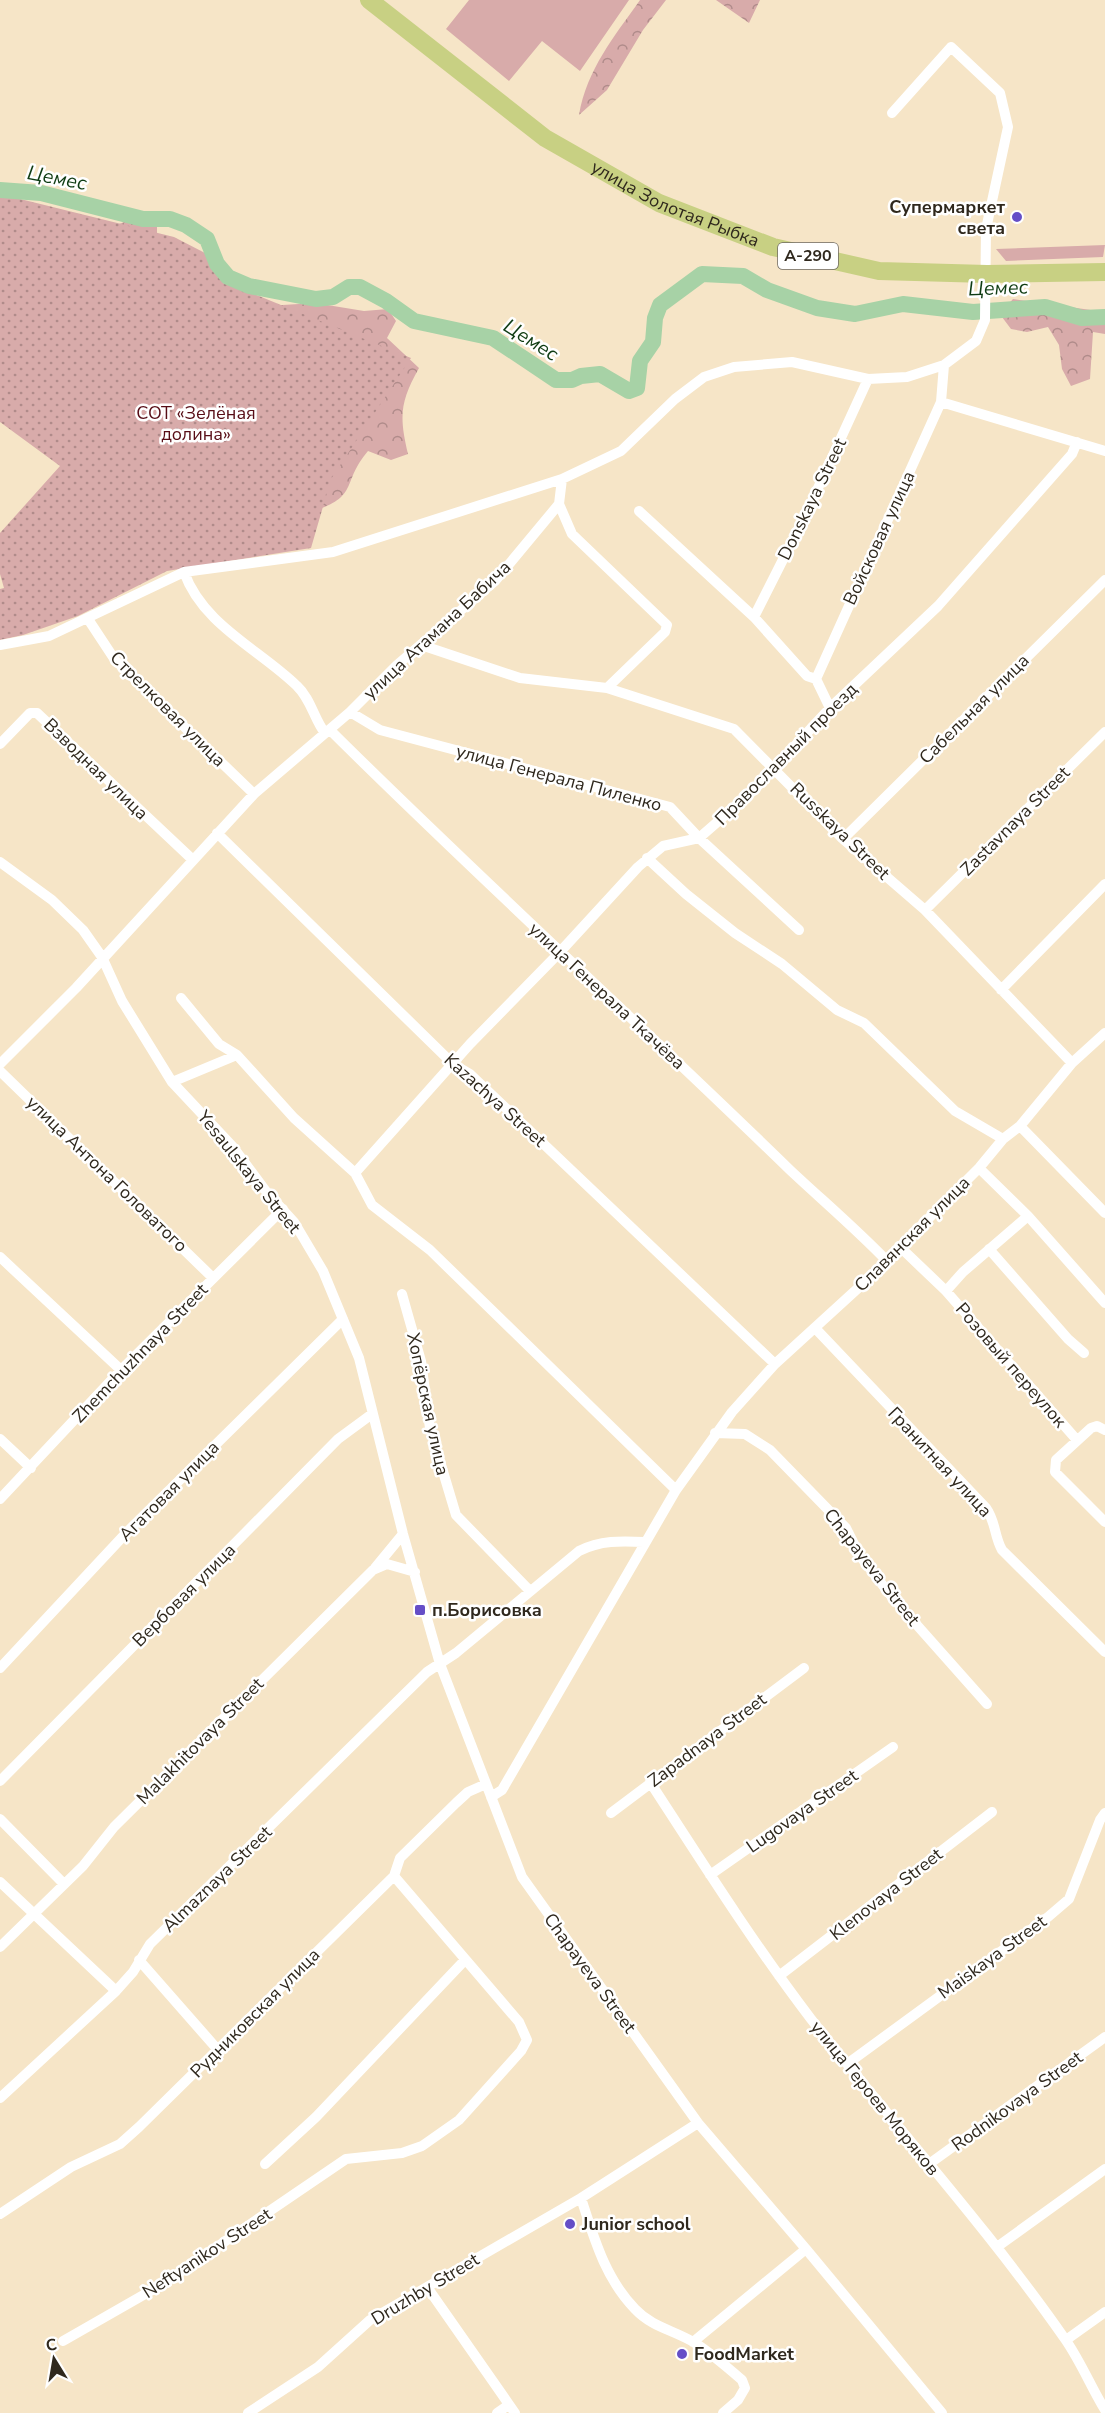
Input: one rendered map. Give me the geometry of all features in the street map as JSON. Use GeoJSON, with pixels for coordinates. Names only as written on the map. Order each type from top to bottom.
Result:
{"type":"FeatureCollection","features":[{"type":"Feature","properties":{"kind":"highway","name":"улица Золотая Рыбка"},"geometry":{"type":"LineString","coordinates":[[369,0],[545,138],[659,202],[773,247],[879,271],[987,274],[1105,272]]}},
{"type":"Feature","properties":{"kind":"street"},"geometry":{"type":"LineString","coordinates":[[0,645],[49,636],[184,572],[333,552],[562,479],[621,451],[682,394],[704,377],[734,367],[792,362],[868,379],[907,377],[944,365],[976,341],[984,320],[987,274],[986,229],[1008,127],[1000,93],[951,46],[892,113]]}},
{"type":"Feature","properties":{"kind":"street","name":"Войсковая улица"},"geometry":{"type":"LineString","coordinates":[[816,679],[941,402],[944,365]]}},
{"type":"Feature","properties":{"kind":"street","name":"Donskaya Street"},"geometry":{"type":"LineString","coordinates":[[754,617],[807,512],[868,379]]}},
{"type":"Feature","properties":{"kind":"street"},"geometry":{"type":"LineString","coordinates":[[941,402],[1105,451]]}},
{"type":"Feature","properties":{"kind":"street","name":"Православный проезд"},"geometry":{"type":"LineString","coordinates":[[355,1173],[453,1064],[647,858],[663,846],[699,838],[753,791],[830,708],[938,606],[1072,454],[1077,442]]}},
{"type":"Feature","properties":{"kind":"street"},"geometry":{"type":"LineString","coordinates":[[562,479],[559,504],[572,534],[667,625],[664,632],[607,688]]}},
{"type":"Feature","properties":{"kind":"street","name":"улица Атамана Бабича"},"geometry":{"type":"LineString","coordinates":[[0,1064],[76,988],[102,957],[254,794],[350,712],[421,645],[495,581],[559,504]]}},
{"type":"Feature","properties":{"kind":"street"},"geometry":{"type":"LineString","coordinates":[[639,511],[754,617],[807,676],[816,679],[830,708]]}},
{"type":"Feature","properties":{"kind":"street","name":"улица Генерала Ткачёва"},"geometry":{"type":"LineString","coordinates":[[184,572],[190,590],[208,613],[299,687],[311,706],[315,721],[886,1260]]}},
{"type":"Feature","properties":{"kind":"street","name":"Сабельная улица"},"geometry":{"type":"LineString","coordinates":[[843,839],[1105,579]]}},
{"type":"Feature","properties":{"kind":"street","name":"Стрелковая улица"},"geometry":{"type":"LineString","coordinates":[[88,619],[115,660],[254,794]]}},
{"type":"Feature","properties":{"kind":"street","name":"Russkaya Street"},"geometry":{"type":"LineString","coordinates":[[421,645],[520,678],[607,688],[734,729],[775,767],[843,839],[925,910],[1072,1063]]}},
{"type":"Feature","properties":{"kind":"street","name":"улица Генерала Пиленко"},"geometry":{"type":"LineString","coordinates":[[350,712],[380,730],[670,807],[699,838],[799,930]]}},
{"type":"Feature","properties":{"kind":"street","name":"Взводная улица"},"geometry":{"type":"LineString","coordinates":[[0,744],[30,713],[37,713],[193,860]]}},
{"type":"Feature","properties":{"kind":"street","name":"Zastavnaya Street"},"geometry":{"type":"LineString","coordinates":[[925,910],[1105,732]]}},
{"type":"Feature","properties":{"kind":"street","name":"Kazachya Street"},"geometry":{"type":"LineString","coordinates":[[217,833],[453,1064],[470,1074],[775,1364]]}},
{"type":"Feature","properties":{"kind":"street"},"geometry":{"type":"LineString","coordinates":[[647,858],[686,894],[735,933],[782,964],[837,1010],[864,1023],[955,1111],[1003,1139]]}},
{"type":"Feature","properties":{"kind":"street","name":"Yesaulskaya Street"},"geometry":{"type":"LineString","coordinates":[[0,862],[52,900],[83,930],[102,957],[122,1001],[172,1082],[233,1147],[265,1190],[283,1209],[323,1271],[358,1358],[403,1534],[440,1664]]}},
{"type":"Feature","properties":{"kind":"street"},"geometry":{"type":"LineString","coordinates":[[1001,990],[1105,884]]}},
{"type":"Feature","properties":{"kind":"street"},"geometry":{"type":"LineString","coordinates":[[181,998],[219,1044],[237,1055],[294,1118],[355,1173],[372,1205],[430,1250],[676,1490],[502,1790],[490,1797]]}},
{"type":"Feature","properties":{"kind":"street","name":"Славянская улица"},"geometry":{"type":"LineString","coordinates":[[676,1490],[715,1433],[775,1364],[886,1260],[979,1168],[1003,1139],[1020,1126],[1072,1063],[1103,1039]]}},
{"type":"Feature","properties":{"kind":"street"},"geometry":{"type":"LineString","coordinates":[[172,1082],[237,1055]]}},
{"type":"Feature","properties":{"kind":"street","name":"улица Антона Головатого"},"geometry":{"type":"LineString","coordinates":[[0,1071],[213,1278]]}},
{"type":"Feature","properties":{"kind":"street"},"geometry":{"type":"LineString","coordinates":[[1020,1126],[1105,1213]]}},
{"type":"Feature","properties":{"kind":"street"},"geometry":{"type":"LineString","coordinates":[[979,1168],[1028,1216],[1105,1303]]}},
{"type":"Feature","properties":{"kind":"street","name":"Zhemchuzhnaya Street"},"geometry":{"type":"LineString","coordinates":[[0,1499],[121,1370],[283,1209]]}},
{"type":"Feature","properties":{"kind":"street"},"geometry":{"type":"LineString","coordinates":[[946,1291],[963,1272],[1028,1216]]}},
{"type":"Feature","properties":{"kind":"street","name":"Розовый переулок"},"geometry":{"type":"LineString","coordinates":[[899,1246],[946,1291],[1076,1439]]}},
{"type":"Feature","properties":{"kind":"street"},"geometry":{"type":"LineString","coordinates":[[989,1250],[1068,1339],[1084,1353]]}},
{"type":"Feature","properties":{"kind":"street"},"geometry":{"type":"LineString","coordinates":[[0,1257],[121,1370]]}},
{"type":"Feature","properties":{"kind":"street","name":"Хопёрская улица"},"geometry":{"type":"LineString","coordinates":[[402,1294],[421,1361],[430,1428],[456,1515],[530,1592]]}},
{"type":"Feature","properties":{"kind":"street","name":"Агатовая улица"},"geometry":{"type":"LineString","coordinates":[[0,1668],[128,1531],[343,1319]]}},
{"type":"Feature","properties":{"kind":"street","name":"Гранитная улица"},"geometry":{"type":"LineString","coordinates":[[815,1328],[986,1508],[995,1524],[996,1540],[1002,1550],[1105,1652]]}},
{"type":"Feature","properties":{"kind":"street","name":"Вербовая улица"},"geometry":{"type":"LineString","coordinates":[[0,1781],[339,1439],[372,1414]]}},
{"type":"Feature","properties":{"kind":"street"},"geometry":{"type":"LineString","coordinates":[[1105,1430],[1097,1426],[1076,1439],[1056,1460],[1055,1473],[1105,1522]]}},
{"type":"Feature","properties":{"kind":"street","name":"Chapayeva Street"},"geometry":{"type":"LineString","coordinates":[[715,1433],[745,1434],[770,1450],[846,1528],[860,1556],[892,1597],[987,1704]]}},
{"type":"Feature","properties":{"kind":"street"},"geometry":{"type":"LineString","coordinates":[[0,1439],[31,1468]]}},
{"type":"Feature","properties":{"kind":"street","name":"Malakhitovaya Street"},"geometry":{"type":"LineString","coordinates":[[0,1947],[83,1866],[114,1827],[373,1570],[403,1534]]}},
{"type":"Feature","properties":{"kind":"street","name":"Almaznaya Street"},"geometry":{"type":"LineString","coordinates":[[0,2098],[116,1991],[150,1944],[427,1672],[440,1664],[579,1551],[594,1544],[613,1541],[645,1542]]}},
{"type":"Feature","properties":{"kind":"street"},"geometry":{"type":"LineString","coordinates":[[373,1570],[387,1564],[415,1572]]}},
{"type":"Feature","properties":{"kind":"street","name":"Chapayeva Street"},"geometry":{"type":"LineString","coordinates":[[440,1664],[522,1877],[698,2123],[942,2413]]}},
{"type":"Feature","properties":{"kind":"street","name":"Zapadnaya Street"},"geometry":{"type":"LineString","coordinates":[[611,1813],[804,1668]]}},
{"type":"Feature","properties":{"kind":"street","name":"Lugovaya Street"},"geometry":{"type":"LineString","coordinates":[[710,1875],[893,1746]]}},
{"type":"Feature","properties":{"kind":"street","name":"улица Героев Моряков"},"geometry":{"type":"LineString","coordinates":[[650,1782],[779,1976],[846,2064],[997,2247],[1066,2340],[1088,2375],[1105,2410]]}},
{"type":"Feature","properties":{"kind":"street","name":"Рудниковская улица"},"geometry":{"type":"LineString","coordinates":[[0,2214],[63,2172],[120,2144],[394,1876],[400,1858],[468,1792],[486,1784]]}},
{"type":"Feature","properties":{"kind":"street","name":"Klenovaya Street"},"geometry":{"type":"LineString","coordinates":[[779,1976],[992,1812]]}},
{"type":"Feature","properties":{"kind":"street","name":"Maiskaya Street"},"geometry":{"type":"LineString","coordinates":[[846,2064],[1048,1917],[1069,1899],[1102,1816]]}},
{"type":"Feature","properties":{"kind":"street"},"geometry":{"type":"LineString","coordinates":[[0,1819],[64,1884]]}},
{"type":"Feature","properties":{"kind":"street"},"geometry":{"type":"LineString","coordinates":[[265,2164],[316,2118],[464,1961],[394,1876]]}},
{"type":"Feature","properties":{"kind":"street"},"geometry":{"type":"LineString","coordinates":[[0,1882],[116,1991]]}},
{"type":"Feature","properties":{"kind":"street"},"geometry":{"type":"LineString","coordinates":[[139,1960],[218,2050]]}},
{"type":"Feature","properties":{"kind":"street","name":"Neftyanikov Street"},"geometry":{"type":"LineString","coordinates":[[63,2341],[161,2285],[346,2159],[402,2152],[422,2146],[459,2120],[496,2081],[521,2051],[527,2040],[519,2022],[464,1961]]}},
{"type":"Feature","properties":{"kind":"street","name":"Rodnikovaya Street"},"geometry":{"type":"LineString","coordinates":[[928,2164],[1105,2037]]}},
{"type":"Feature","properties":{"kind":"street","name":"Druzhby Street"},"geometry":{"type":"LineString","coordinates":[[248,2413],[318,2367],[370,2319],[581,2198],[698,2123]]}},
{"type":"Feature","properties":{"kind":"street"},"geometry":{"type":"LineString","coordinates":[[997,2247],[1105,2169]]}},
{"type":"Feature","properties":{"kind":"street"},"geometry":{"type":"LineString","coordinates":[[581,2198],[601,2259],[616,2284],[636,2309],[660,2328],[693,2342],[742,2380],[745,2388],[738,2400],[723,2413]]}},
{"type":"Feature","properties":{"kind":"street"},"geometry":{"type":"LineString","coordinates":[[693,2342],[806,2249]]}},
{"type":"Feature","properties":{"kind":"street"},"geometry":{"type":"LineString","coordinates":[[427,2287],[511,2409],[497,2413]]}},
{"type":"Feature","properties":{"kind":"street"},"geometry":{"type":"LineString","coordinates":[[1066,2340],[1105,2312]]}},
{"type":"Feature","properties":{"kind":"green space"},"geometry":{"type":"Polygon","coordinates":[[[469,0],[629,0],[580,71],[542,41],[509,81],[446,29],[469,0]]]}},
{"type":"Feature","properties":{"kind":"green space"},"geometry":{"type":"Polygon","coordinates":[[[640,0],[666,0],[643,30],[607,90],[579,115],[595,68],[640,0]]]}},
{"type":"Feature","properties":{"kind":"green space"},"geometry":{"type":"Polygon","coordinates":[[[716,0],[760,0],[749,23],[716,0]]]}},
{"type":"Feature","properties":{"kind":"green space","name":"СОТ «Зелёная долина»"},"geometry":{"type":"Polygon","coordinates":[[[0,194],[174,237],[205,253],[227,283],[411,358],[331,479],[311,548],[167,571],[78,616],[23,635],[0,640],[0,589],[4,588],[0,574],[0,533],[60,466],[0,422],[0,194]]]}},
{"type":"Feature","properties":{"kind":"green space"},"geometry":{"type":"Polygon","coordinates":[[[127,221],[157,227],[157,239],[203,272],[266,306],[315,303],[364,311],[388,309],[396,321],[387,338],[419,368],[408,390],[403,410],[403,429],[408,454],[391,460],[368,451],[354,472],[344,494],[327,506],[311,512],[111,227],[127,221]]]}},
{"type":"Feature","properties":{"kind":"green space"},"geometry":{"type":"Polygon","coordinates":[[[1105,245],[1103,257],[1006,261],[996,249],[1105,245]]]}},
{"type":"Feature","properties":{"kind":"green space"},"geometry":{"type":"Polygon","coordinates":[[[1013,299],[1105,312],[1105,334],[1093,332],[1090,379],[1071,386],[1062,369],[1059,345],[1048,327],[1027,332],[1011,329],[1002,317],[1006,307],[1013,299]]]}},
{"type":"Feature","properties":{"kind":"waterway","name":"Цемес"},"geometry":{"type":"LineString","coordinates":[[0,190],[41,193],[143,219],[170,219],[186,225],[207,239],[217,264],[228,277],[249,286],[316,299],[333,297],[349,287],[360,287],[386,301],[414,321],[493,338],[556,380],[572,380],[581,376],[600,374],[629,391],[637,388],[640,361],[653,342],[655,318],[660,305],[702,274],[743,276],[767,290],[817,308],[855,314],[903,304],[973,312],[1045,307],[1082,318],[1105,317]]}},
{"type":"Feature","properties":{"kind":"place","name":"Супермаркет света"},"geometry":{"type":"Point","coordinates":[1017,217]}},
{"type":"Feature","properties":{"kind":"place","name":"п.Борисовка"},"geometry":{"type":"Point","coordinates":[420,1610]}},
{"type":"Feature","properties":{"kind":"place","name":"Junior school"},"geometry":{"type":"Point","coordinates":[570,2224]}},
{"type":"Feature","properties":{"kind":"place","name":"FoodMarket"},"geometry":{"type":"Point","coordinates":[682,2354]}}]}
